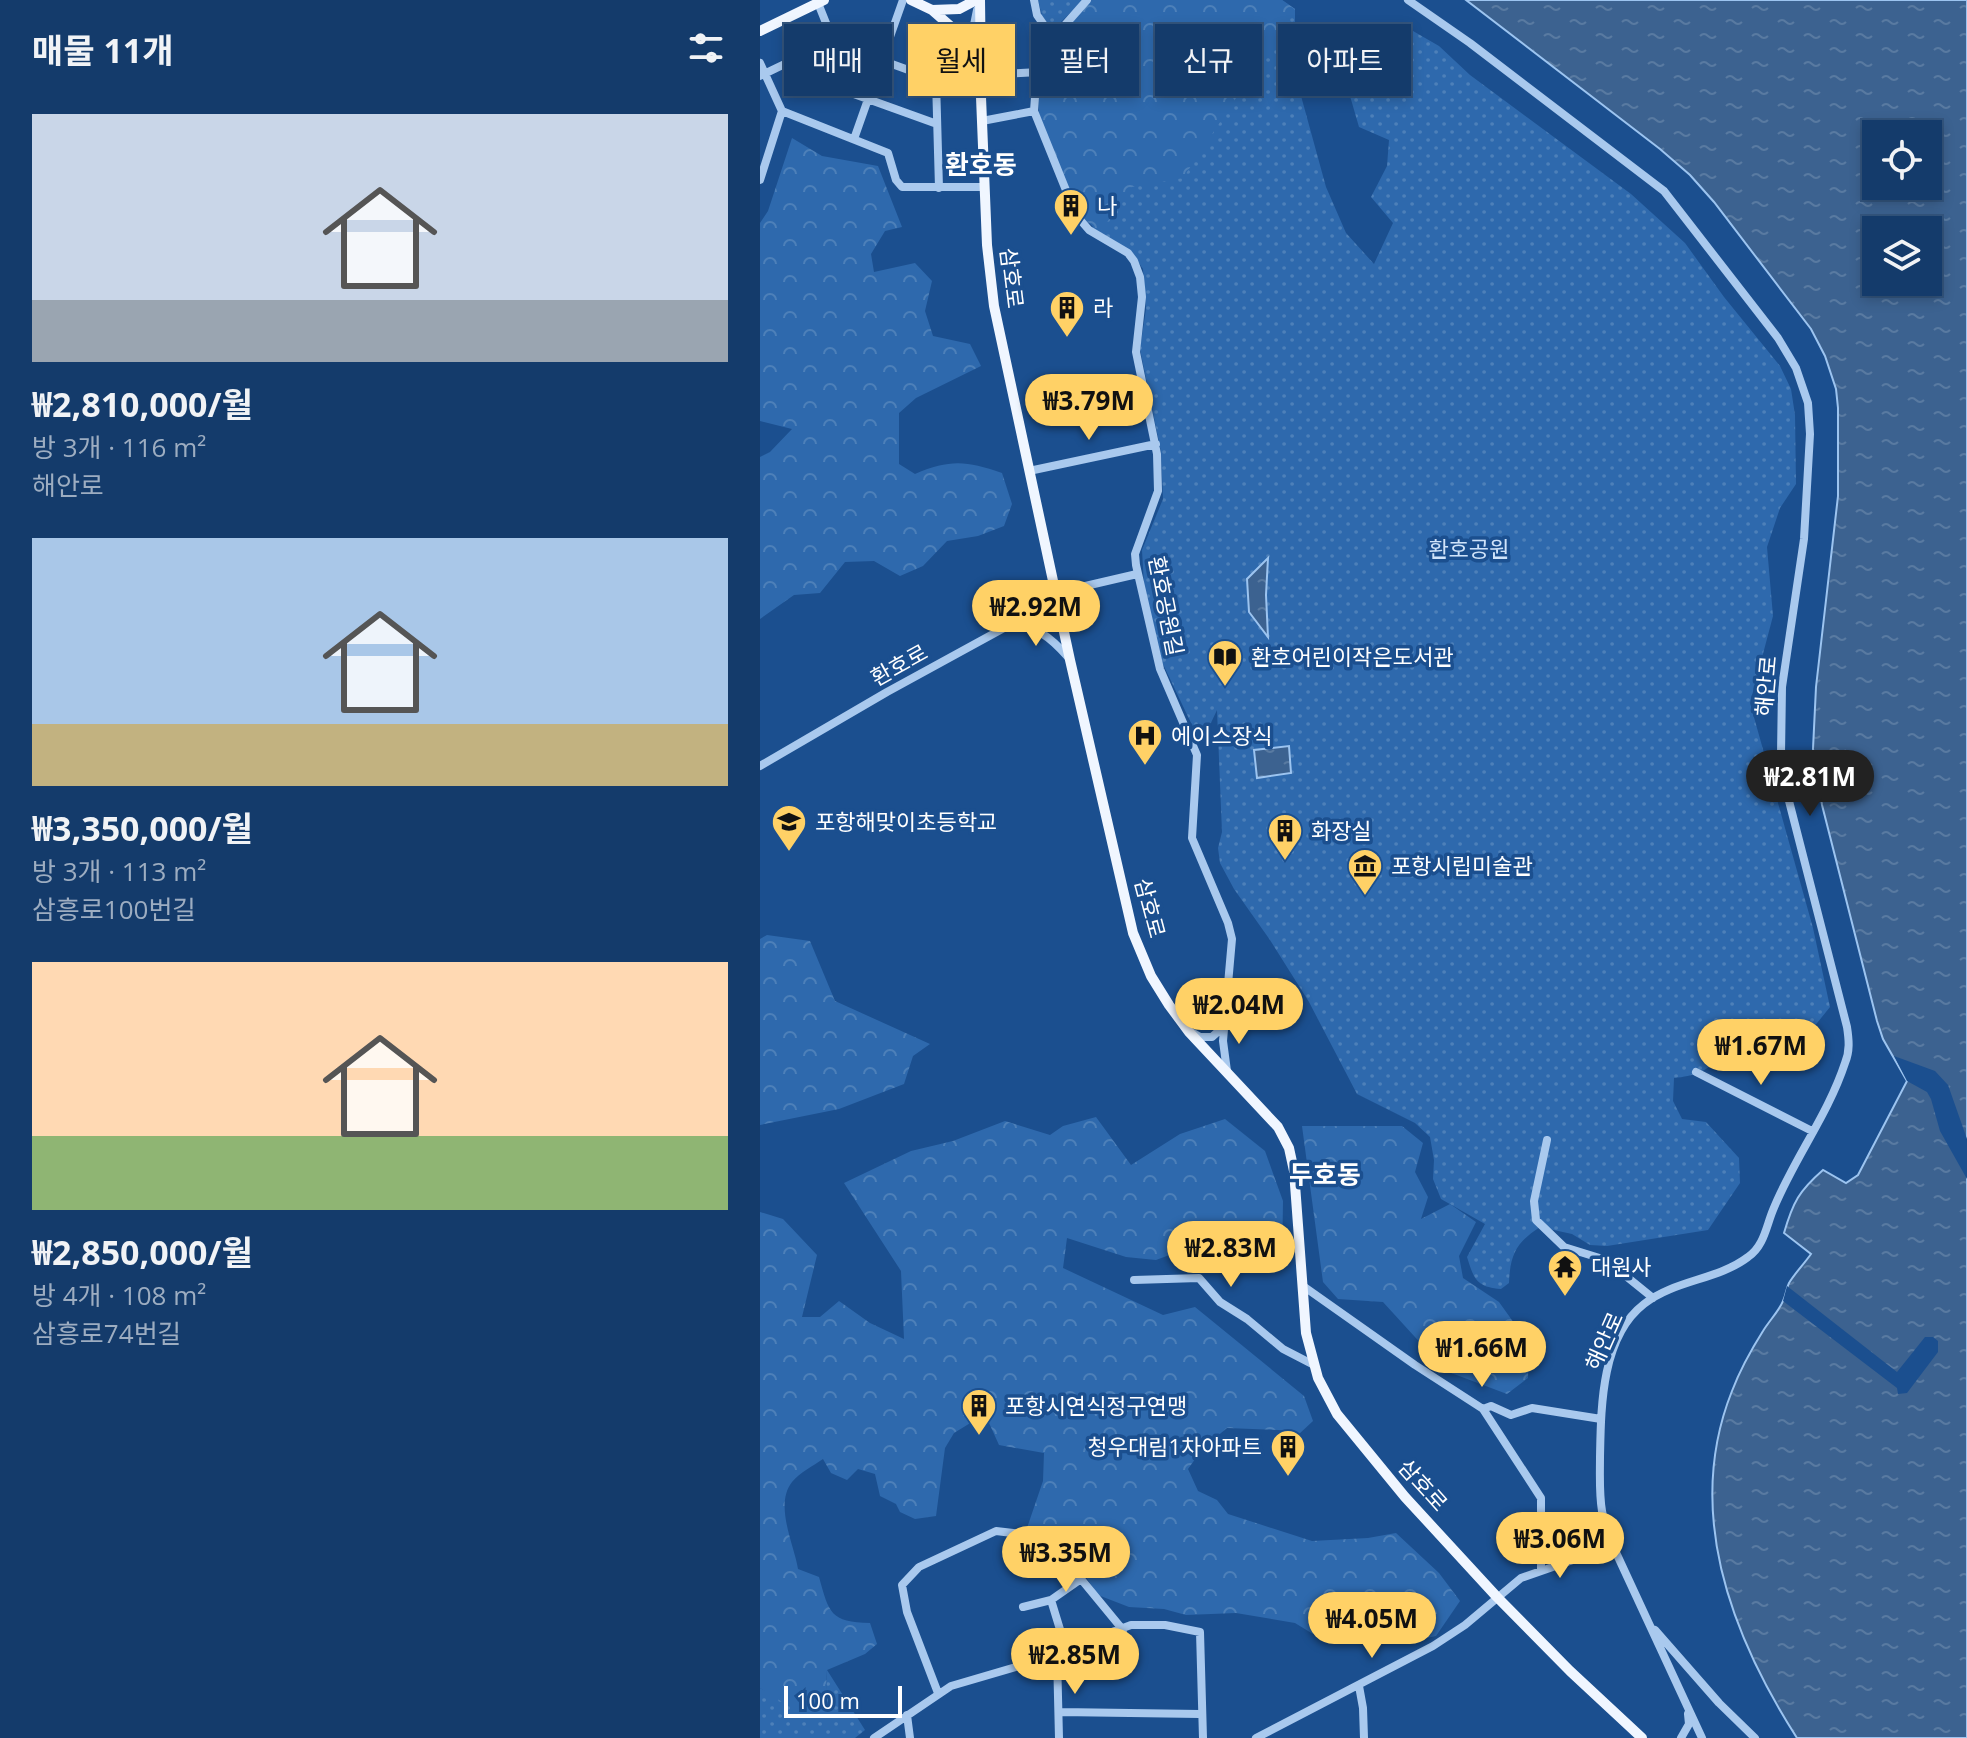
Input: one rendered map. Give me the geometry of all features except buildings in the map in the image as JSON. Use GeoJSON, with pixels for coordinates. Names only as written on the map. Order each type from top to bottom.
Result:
{"type":"FeatureCollection","features":[{"type":"Feature","properties":{"kind":"main road"},"geometry":{"type":"LineString","coordinates":[[911,0],[932,10],[948,24]]}},
{"type":"Feature","properties":{"kind":"main road"},"geometry":{"type":"LineString","coordinates":[[932,10],[959,9],[978,0]]}},
{"type":"Feature","properties":{"kind":"main road","name":"삼호로"},"geometry":{"type":"LineString","coordinates":[[978,0],[978,24]]}},
{"type":"Feature","properties":{"kind":"main road"},"geometry":{"type":"LineString","coordinates":[[760,31],[821,2]]}},
{"type":"Feature","properties":{"kind":"main road","name":"삼호로"},"geometry":{"type":"LineString","coordinates":[[980,96],[994,306],[1070,660],[1133,933],[1151,976],[1189,1032],[1270,1117],[1289,1148],[1294,1171],[1306,1333],[1312,1364],[1327,1398],[1351,1434],[1497,1597],[1642,1738]]}},
{"type":"Feature","properties":{"kind":"street"},"geometry":{"type":"LineString","coordinates":[[892,33],[903,0]]}},
{"type":"Feature","properties":{"kind":"street"},"geometry":{"type":"LineString","coordinates":[[974,24],[978,0]]}},
{"type":"Feature","properties":{"kind":"street"},"geometry":{"type":"LineString","coordinates":[[1034,0],[1037,15],[1043,24]]}},
{"type":"Feature","properties":{"kind":"street","name":"환호공원길"},"geometry":{"type":"LineString","coordinates":[[1065,24],[1086,0]]}},
{"type":"Feature","properties":{"kind":"street","name":"해안로"},"geometry":{"type":"LineString","coordinates":[[1408,0],[1470,43],[1664,191],[1778,338],[1801,380],[1808,403],[1807,504],[1782,687],[1781,754],[1789,801],[1849,1044],[1844,1066],[1778,1198],[1757,1249],[1741,1262],[1653,1298],[1630,1319],[1605,1377],[1601,1419],[1601,1507],[1613,1546],[1702,1738]]}},
{"type":"Feature","properties":{"kind":"street"},"geometry":{"type":"LineString","coordinates":[[821,2],[828,24]]}},
{"type":"Feature","properties":{"kind":"street"},"geometry":{"type":"LineString","coordinates":[[760,63],[782,111],[888,153],[896,180],[902,187],[985,187]]}},
{"type":"Feature","properties":{"kind":"street"},"geometry":{"type":"LineString","coordinates":[[763,75],[784,65]]}},
{"type":"Feature","properties":{"kind":"street"},"geometry":{"type":"LineString","coordinates":[[861,96],[937,124]]}},
{"type":"Feature","properties":{"kind":"street"},"geometry":{"type":"LineString","coordinates":[[854,139],[870,96]]}},
{"type":"Feature","properties":{"kind":"street"},"geometry":{"type":"LineString","coordinates":[[936,96],[939,188]]}},
{"type":"Feature","properties":{"kind":"street","name":"환호공원길"},"geometry":{"type":"LineString","coordinates":[[1036,96],[1034,111],[1079,221],[1128,253],[1137,269],[1142,297],[1136,352],[1156,444],[1158,491],[1135,554],[1137,574],[1160,669],[1197,755],[1192,838],[1231,932],[1233,947],[1223,1052],[1227,1071]]}},
{"type":"Feature","properties":{"kind":"street"},"geometry":{"type":"LineString","coordinates":[[760,180],[782,111]]}},
{"type":"Feature","properties":{"kind":"street"},"geometry":{"type":"LineString","coordinates":[[982,121],[1034,111]]}},
{"type":"Feature","properties":{"kind":"street"},"geometry":{"type":"LineString","coordinates":[[1029,471],[1156,444]]}},
{"type":"Feature","properties":{"kind":"street","name":"환호로"},"geometry":{"type":"LineString","coordinates":[[760,766],[1072,588],[1137,574]]}},
{"type":"Feature","properties":{"kind":"street"},"geometry":{"type":"LineString","coordinates":[[1004,628],[1025,626],[1042,632],[1070,660]]}},
{"type":"Feature","properties":{"kind":"street"},"geometry":{"type":"LineString","coordinates":[[1189,1032],[1200,1037],[1212,1037],[1221,1031],[1224,1023]]}},
{"type":"Feature","properties":{"kind":"street"},"geometry":{"type":"LineString","coordinates":[[1696,1072],[1812,1131]]}},
{"type":"Feature","properties":{"kind":"street"},"geometry":{"type":"LineString","coordinates":[[1547,1140],[1534,1201],[1536,1220],[1564,1247],[1606,1260],[1653,1298]]}},
{"type":"Feature","properties":{"kind":"street"},"geometry":{"type":"LineString","coordinates":[[1134,1280],[1199,1278],[1220,1302],[1247,1319],[1283,1349],[1312,1364]]}},
{"type":"Feature","properties":{"kind":"street"},"geometry":{"type":"LineString","coordinates":[[1303,1286],[1483,1409],[1541,1498],[1541,1569]]}},
{"type":"Feature","properties":{"kind":"street"},"geometry":{"type":"LineString","coordinates":[[1483,1409],[1491,1406],[1511,1415],[1532,1408],[1601,1419]]}},
{"type":"Feature","properties":{"kind":"street"},"geometry":{"type":"LineString","coordinates":[[938,1693],[907,1612],[902,1585],[919,1567],[996,1531],[1021,1534],[1081,1579],[1123,1630]]}},
{"type":"Feature","properties":{"kind":"street"},"geometry":{"type":"LineString","coordinates":[[1256,1738],[1359,1686],[1457,1631],[1521,1578],[1613,1546]]}},
{"type":"Feature","properties":{"kind":"street"},"geometry":{"type":"LineString","coordinates":[[1023,1607],[1051,1600],[1081,1579]]}},
{"type":"Feature","properties":{"kind":"street"},"geometry":{"type":"LineString","coordinates":[[1051,1600],[1066,1649]]}},
{"type":"Feature","properties":{"kind":"street","name":"해안로"},"geometry":{"type":"LineString","coordinates":[[1648,1622],[1719,1703],[1755,1738]]}},
{"type":"Feature","properties":{"kind":"street"},"geometry":{"type":"LineString","coordinates":[[874,1738],[951,1686],[1057,1655],[1131,1625],[1165,1625],[1200,1632],[1203,1738]]}},
{"type":"Feature","properties":{"kind":"street"},"geometry":{"type":"LineString","coordinates":[[1057,1655],[1059,1738]]}},
{"type":"Feature","properties":{"kind":"street"},"geometry":{"type":"LineString","coordinates":[[1359,1686],[1364,1738]]}},
{"type":"Feature","properties":{"kind":"street"},"geometry":{"type":"LineString","coordinates":[[1681,1738],[1689,1724],[1687,1709]]}},
{"type":"Feature","properties":{"kind":"street"},"geometry":{"type":"LineString","coordinates":[[1060,1712],[1200,1714]]}},
{"type":"Feature","properties":{"kind":"street"},"geometry":{"type":"LineString","coordinates":[[907,1715],[910,1738]]}},
{"type":"Feature","properties":{"kind":"green space"},"geometry":{"type":"Polygon","coordinates":[[[1038,0],[1082,1],[1059,24],[1048,24],[1042,16],[1038,0]]]}},
{"type":"Feature","properties":{"kind":"green space","name":"환호공원"},"geometry":{"type":"Polygon","coordinates":[[[1092,0],[1282,0],[1295,9],[1295,24],[1278,24],[1278,96],[1301,96],[1326,187],[1346,233],[1374,264],[1393,223],[1371,197],[1387,166],[1389,140],[1359,127],[1350,96],[1411,96],[1413,31],[1439,46],[1470,75],[1631,194],[1685,243],[1780,366],[1791,389],[1795,415],[1796,484],[1780,508],[1767,547],[1773,616],[1750,703],[1813,928],[1830,1007],[1780,1069],[1751,1066],[1721,1057],[1699,1072],[1674,1078],[1673,1101],[1682,1119],[1706,1122],[1739,1158],[1740,1183],[1708,1230],[1607,1246],[1590,1245],[1572,1234],[1540,1227],[1516,1250],[1509,1283],[1501,1289],[1481,1284],[1474,1276],[1467,1257],[1485,1224],[1441,1199],[1433,1179],[1430,1137],[1415,1123],[1357,1094],[1309,1002],[1220,863],[1218,848],[1222,832],[1217,710],[1201,744],[1162,662],[1144,585],[1142,550],[1163,499],[1161,452],[1140,349],[1146,309],[1143,269],[1131,251],[1093,228],[1062,96],[1139,96],[1139,24],[1073,24],[1092,0]]]}},
{"type":"Feature","properties":{"kind":"green space"},"geometry":{"type":"Polygon","coordinates":[[[1092,0],[1282,0],[1295,9],[1285,24],[1278,24],[1278,35],[1262,59],[1262,24],[1155,24],[1155,96],[1237,96],[1183,178],[1132,187],[1100,232],[1079,215],[1039,114],[1039,96],[1139,96],[1139,24],[1071,24],[1092,0]]]}},
{"type":"Feature","properties":{"kind":"green space"},"geometry":{"type":"Polygon","coordinates":[[[792,138],[822,156],[878,166],[902,227],[885,231],[871,254],[874,272],[915,263],[932,281],[925,311],[933,336],[970,344],[981,366],[916,398],[899,413],[899,464],[915,474],[958,463],[1002,473],[1012,504],[1004,526],[978,536],[947,541],[923,566],[900,576],[874,561],[845,562],[820,593],[794,595],[760,619],[760,457],[770,452],[792,429],[760,421],[760,223],[768,211],[792,138]]]}},
{"type":"Feature","properties":{"kind":"green space"},"geometry":{"type":"Polygon","coordinates":[[[767,935],[810,941],[835,1001],[930,1044],[913,1056],[904,1084],[839,1109],[760,1125],[760,939],[767,935]]]}},
{"type":"Feature","properties":{"kind":"green space"},"geometry":{"type":"Polygon","coordinates":[[[1096,1117],[1131,1165],[1180,1134],[1225,1119],[1265,1151],[1283,1201],[1282,1261],[1223,1235],[1156,1260],[1126,1257],[1067,1238],[1063,1268],[1163,1315],[1195,1307],[1304,1396],[1313,1421],[1299,1434],[1227,1428],[1203,1448],[1188,1469],[1198,1491],[1217,1500],[1228,1514],[1312,1541],[1396,1533],[1439,1573],[1460,1601],[1436,1636],[1408,1642],[1365,1629],[1313,1634],[1295,1623],[1236,1613],[1186,1615],[1164,1609],[1129,1607],[1098,1595],[1077,1564],[1027,1528],[1043,1481],[1044,1453],[999,1445],[985,1414],[954,1433],[945,1448],[936,1516],[915,1519],[900,1512],[896,1504],[880,1496],[875,1474],[858,1469],[847,1480],[831,1473],[823,1459],[792,1482],[787,1491],[785,1513],[798,1569],[819,1577],[833,1613],[847,1620],[870,1623],[877,1644],[865,1654],[827,1670],[826,1690],[818,1709],[787,1705],[760,1688],[760,1212],[783,1219],[817,1255],[802,1317],[820,1317],[839,1301],[870,1323],[904,1339],[901,1271],[844,1183],[911,1151],[953,1141],[1005,1121],[1050,1135],[1063,1126],[1096,1117]]]}},
{"type":"Feature","properties":{"kind":"green space"},"geometry":{"type":"Polygon","coordinates":[[[1302,1126],[1402,1126],[1423,1143],[1415,1172],[1428,1197],[1421,1219],[1450,1204],[1476,1222],[1459,1256],[1463,1278],[1499,1302],[1529,1344],[1528,1378],[1507,1394],[1446,1371],[1383,1302],[1338,1299],[1323,1282],[1302,1126]]]}},
{"type":"Feature","properties":{"kind":"green space"},"geometry":{"type":"Polygon","coordinates":[[[827,1670],[865,1730],[855,1738],[760,1738],[760,1688],[768,1692],[826,1690],[827,1670]]]}},
{"type":"Feature","properties":{"kind":"water"},"geometry":{"type":"Polygon","coordinates":[[[1466,0],[1967,0],[1967,1738],[1797,1738],[1752,1657],[1735,1615],[1722,1571],[1714,1526],[1713,1481],[1718,1436],[1732,1391],[1746,1360],[1781,1305],[1789,1283],[1811,1254],[1784,1233],[1791,1213],[1802,1191],[1823,1170],[1846,1183],[1858,1175],[1907,1081],[1883,1039],[1877,1021],[1822,805],[1813,749],[1816,687],[1838,496],[1836,389],[1825,356],[1811,329],[1690,175],[1466,0]]]}},
{"type":"Feature","properties":{"kind":"water"},"geometry":{"type":"Polygon","coordinates":[[[1268,558],[1268,637],[1249,612],[1247,579],[1268,558]]]}},
{"type":"Feature","properties":{"kind":"water"},"geometry":{"type":"Polygon","coordinates":[[[1289,746],[1291,773],[1257,778],[1254,750],[1289,746]]]}},
{"type":"Feature","properties":{"kind":"pier"},"geometry":{"type":"Polygon","coordinates":[[[1894,1056],[1935,1071],[1948,1085],[1967,1139],[1967,1179],[1940,1131],[1927,1092],[1907,1081],[1894,1056]]]}},
{"type":"Feature","properties":{"kind":"pier"},"geometry":{"type":"Polygon","coordinates":[[[1787,1286],[1897,1372],[1925,1337],[1938,1341],[1938,1352],[1907,1393],[1898,1394],[1897,1388],[1783,1301],[1787,1286]]]}},
{"type":"Feature","properties":{"kind":"place","name":"나"},"geometry":{"type":"Point","coordinates":[1071,237]}},
{"type":"Feature","properties":{"kind":"place","name":"라"},"geometry":{"type":"Point","coordinates":[1067,339]}},
{"type":"Feature","properties":{"kind":"place","name":"환호어린이작은도서관"},"geometry":{"type":"Point","coordinates":[1225,688]}},
{"type":"Feature","properties":{"kind":"place","name":"에이스장식"},"geometry":{"type":"Point","coordinates":[1145,767]}},
{"type":"Feature","properties":{"kind":"place","name":"포항해맞이초등학교"},"geometry":{"type":"Point","coordinates":[789,853]}},
{"type":"Feature","properties":{"kind":"place","name":"화장실"},"geometry":{"type":"Point","coordinates":[1285,862]}},
{"type":"Feature","properties":{"kind":"place","name":"포항시립미술관"},"geometry":{"type":"Point","coordinates":[1365,897]}},
{"type":"Feature","properties":{"kind":"place","name":"대원사"},"geometry":{"type":"Point","coordinates":[1565,1298]}},
{"type":"Feature","properties":{"kind":"place","name":"포항시연식정구연맹"},"geometry":{"type":"Point","coordinates":[979,1437]}},
{"type":"Feature","properties":{"kind":"place","name":"청우대림1차아파트"},"geometry":{"type":"Point","coordinates":[1288,1478]}},
{"type":"Feature","properties":{"kind":"district","name":"환호동"},"geometry":{"type":"Point","coordinates":[981,165]}},
{"type":"Feature","properties":{"kind":"district","name":"두호동"},"geometry":{"type":"Point","coordinates":[1325,1175]}}]}
